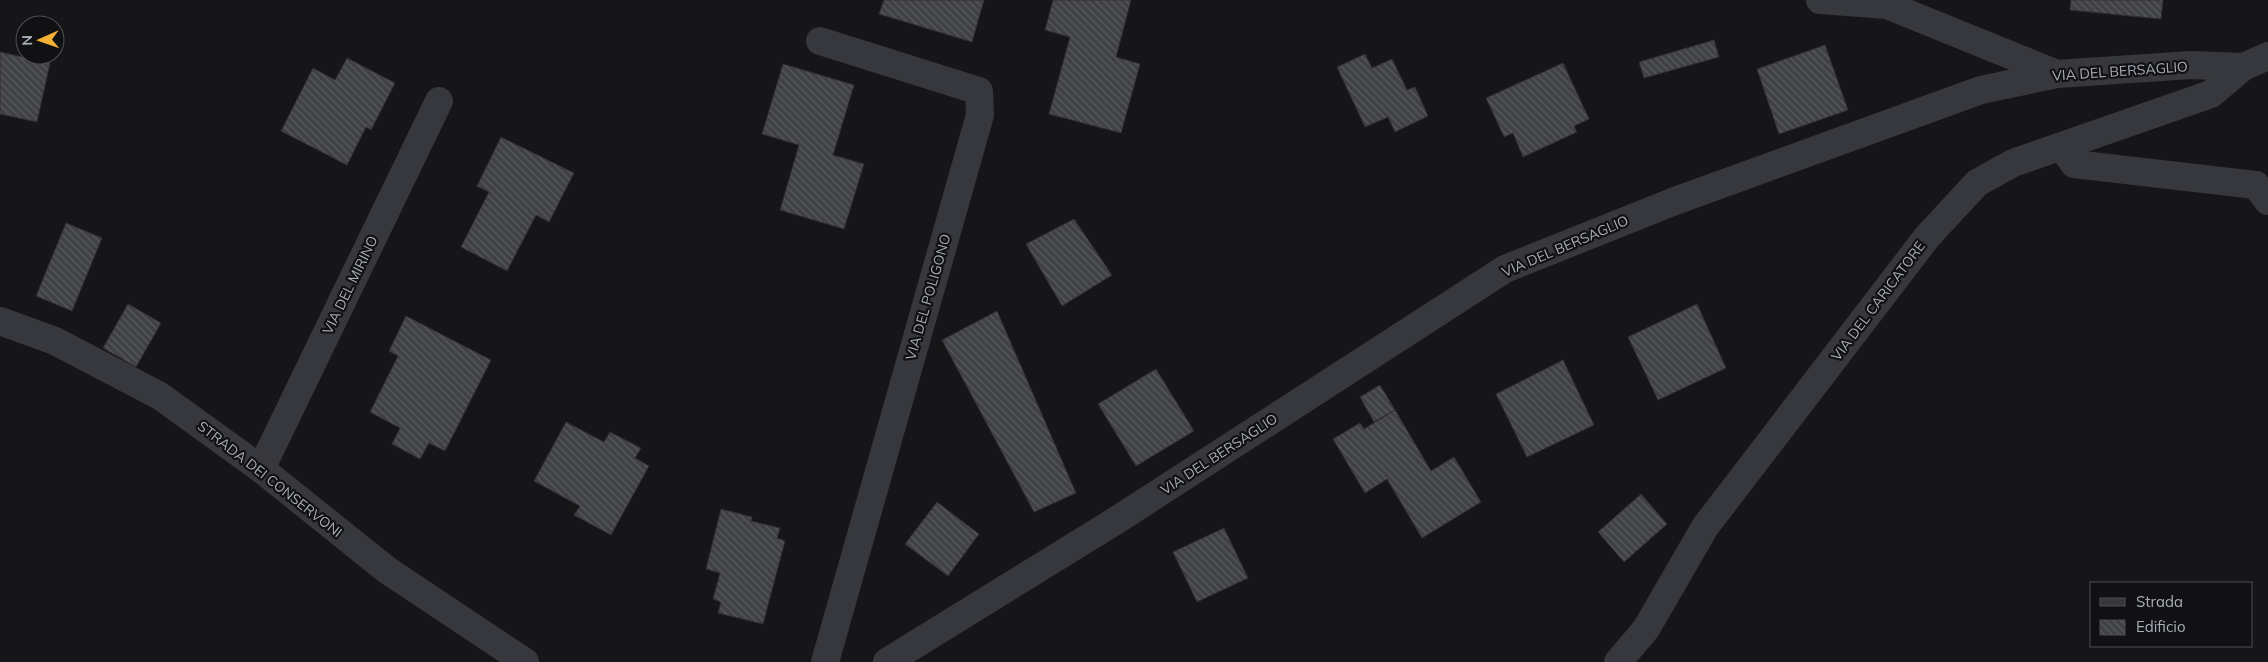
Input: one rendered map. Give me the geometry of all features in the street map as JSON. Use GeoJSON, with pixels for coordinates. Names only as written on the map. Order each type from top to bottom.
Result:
{"type":"FeatureCollection","features":[{"type":"Feature","properties":{"kind":"street"},"geometry":{"type":"LineString","coordinates":[[1820,0],[1887,4],[2057,74]]}},
{"type":"Feature","properties":{"kind":"street","name":"VIA DEL POLIGONO"},"geometry":{"type":"LineString","coordinates":[[820,41],[979,91],[980,115],[825,662]]}},
{"type":"Feature","properties":{"kind":"street","name":"VIA DEL BERSAGLIO"},"geometry":{"type":"LineString","coordinates":[[887,662],[1120,518],[1505,269],[1675,200],[1981,90],[2057,74],[2191,65],[2243,67],[2268,56]]}},
{"type":"Feature","properties":{"kind":"street","name":"VIA DEL CARICATORE"},"geometry":{"type":"LineString","coordinates":[[1618,662],[1646,629],[1705,527],[1927,237],[1977,183],[2012,163],[2211,94],[2243,67]]}},
{"type":"Feature","properties":{"kind":"street","name":"VIA DEL MIRINO"},"geometry":{"type":"LineString","coordinates":[[261,469],[439,101]]}},
{"type":"Feature","properties":{"kind":"street"},"geometry":{"type":"LineString","coordinates":[[2062,147],[2074,164],[2256,185],[2268,201]]}},
{"type":"Feature","properties":{"kind":"street","name":"STRADA DEI CONSERVONI"},"geometry":{"type":"LineString","coordinates":[[0,321],[54,341],[160,396],[261,469],[387,570],[525,662]]}},
{"type":"Feature","properties":{"kind":"building"},"geometry":{"type":"Polygon","coordinates":[[[884,0],[984,0],[972,42],[879,14],[884,0]]]}},
{"type":"Feature","properties":{"kind":"building"},"geometry":{"type":"Polygon","coordinates":[[[1053,0],[1131,0],[1116,57],[1140,64],[1121,133],[1049,114],[1070,37],[1045,30],[1053,0]]]}},
{"type":"Feature","properties":{"kind":"building"},"geometry":{"type":"Polygon","coordinates":[[[2071,0],[2163,0],[2161,19],[2070,10],[2071,0]]]}},
{"type":"Feature","properties":{"kind":"building"},"geometry":{"type":"Polygon","coordinates":[[[1714,40],[1719,57],[1644,78],[1639,62],[1714,40]]]}},
{"type":"Feature","properties":{"kind":"building"},"geometry":{"type":"Polygon","coordinates":[[[1825,45],[1848,110],[1779,134],[1757,69],[1825,45]]]}},
{"type":"Feature","properties":{"kind":"building"},"geometry":{"type":"Polygon","coordinates":[[[0,52],[15,55],[15,65],[50,65],[37,122],[0,114],[0,52]]]}},
{"type":"Feature","properties":{"kind":"building"},"geometry":{"type":"Polygon","coordinates":[[[1365,54],[1372,68],[1392,59],[1407,90],[1415,87],[1428,116],[1395,132],[1388,117],[1365,127],[1337,67],[1365,54]]]}},
{"type":"Feature","properties":{"kind":"building"},"geometry":{"type":"Polygon","coordinates":[[[347,58],[395,83],[371,130],[366,127],[347,165],[281,131],[313,68],[335,80],[347,58]]]}},
{"type":"Feature","properties":{"kind":"building"},"geometry":{"type":"Polygon","coordinates":[[[1563,63],[1589,119],[1574,126],[1577,132],[1523,157],[1513,133],[1504,137],[1486,98],[1563,63]]]}},
{"type":"Feature","properties":{"kind":"building"},"geometry":{"type":"Polygon","coordinates":[[[783,64],[854,85],[833,155],[864,164],[844,229],[780,210],[799,145],[762,134],[783,64]]]}},
{"type":"Feature","properties":{"kind":"building"},"geometry":{"type":"Polygon","coordinates":[[[501,137],[574,173],[549,222],[536,215],[507,271],[461,247],[489,192],[477,186],[501,137]]]}},
{"type":"Feature","properties":{"kind":"building"},"geometry":{"type":"Polygon","coordinates":[[[1074,219],[1112,275],[1062,306],[1026,244],[1074,219]]]}},
{"type":"Feature","properties":{"kind":"building"},"geometry":{"type":"Polygon","coordinates":[[[66,223],[102,238],[72,311],[36,296],[66,223]]]}},
{"type":"Feature","properties":{"kind":"building"},"geometry":{"type":"Polygon","coordinates":[[[128,304],[161,323],[136,367],[103,348],[128,304]]]}},
{"type":"Feature","properties":{"kind":"building"},"geometry":{"type":"Polygon","coordinates":[[[1697,304],[1726,368],[1658,400],[1628,337],[1697,304]]]}},
{"type":"Feature","properties":{"kind":"building"},"geometry":{"type":"Polygon","coordinates":[[[997,311],[1076,493],[1034,512],[942,340],[997,311]]]}},
{"type":"Feature","properties":{"kind":"building"},"geometry":{"type":"Polygon","coordinates":[[[406,316],[491,360],[445,451],[429,443],[420,459],[392,444],[400,428],[370,412],[398,356],[389,351],[406,316]]]}},
{"type":"Feature","properties":{"kind":"building"},"geometry":{"type":"Polygon","coordinates":[[[1563,360],[1594,425],[1527,457],[1496,394],[1563,360]]]}},
{"type":"Feature","properties":{"kind":"building"},"geometry":{"type":"Polygon","coordinates":[[[1156,369],[1194,431],[1136,466],[1098,404],[1156,369]]]}},
{"type":"Feature","properties":{"kind":"building"},"geometry":{"type":"Polygon","coordinates":[[[1380,385],[1395,410],[1374,422],[1360,397],[1380,385]]]}},
{"type":"Feature","properties":{"kind":"building"},"geometry":{"type":"Polygon","coordinates":[[[1395,410],[1431,471],[1454,457],[1481,502],[1422,538],[1387,479],[1365,493],[1333,439],[1360,423],[1364,429],[1395,410]]]}},
{"type":"Feature","properties":{"kind":"building"},"geometry":{"type":"Polygon","coordinates":[[[566,422],[604,442],[610,432],[641,448],[635,458],[649,466],[611,535],[574,515],[580,506],[534,481],[566,422]]]}},
{"type":"Feature","properties":{"kind":"building"},"geometry":{"type":"Polygon","coordinates":[[[1641,494],[1667,524],[1624,562],[1598,532],[1641,494]]]}},
{"type":"Feature","properties":{"kind":"building"},"geometry":{"type":"Polygon","coordinates":[[[937,502],[979,534],[948,576],[905,544],[937,502]]]}},
{"type":"Feature","properties":{"kind":"building"},"geometry":{"type":"Polygon","coordinates":[[[721,509],[752,517],[751,521],[780,528],[777,538],[785,541],[763,624],[718,613],[721,602],[713,599],[720,573],[706,569],[721,509]]]}},
{"type":"Feature","properties":{"kind":"building"},"geometry":{"type":"Polygon","coordinates":[[[1224,528],[1248,578],[1197,602],[1173,552],[1224,528]]]}}]}
